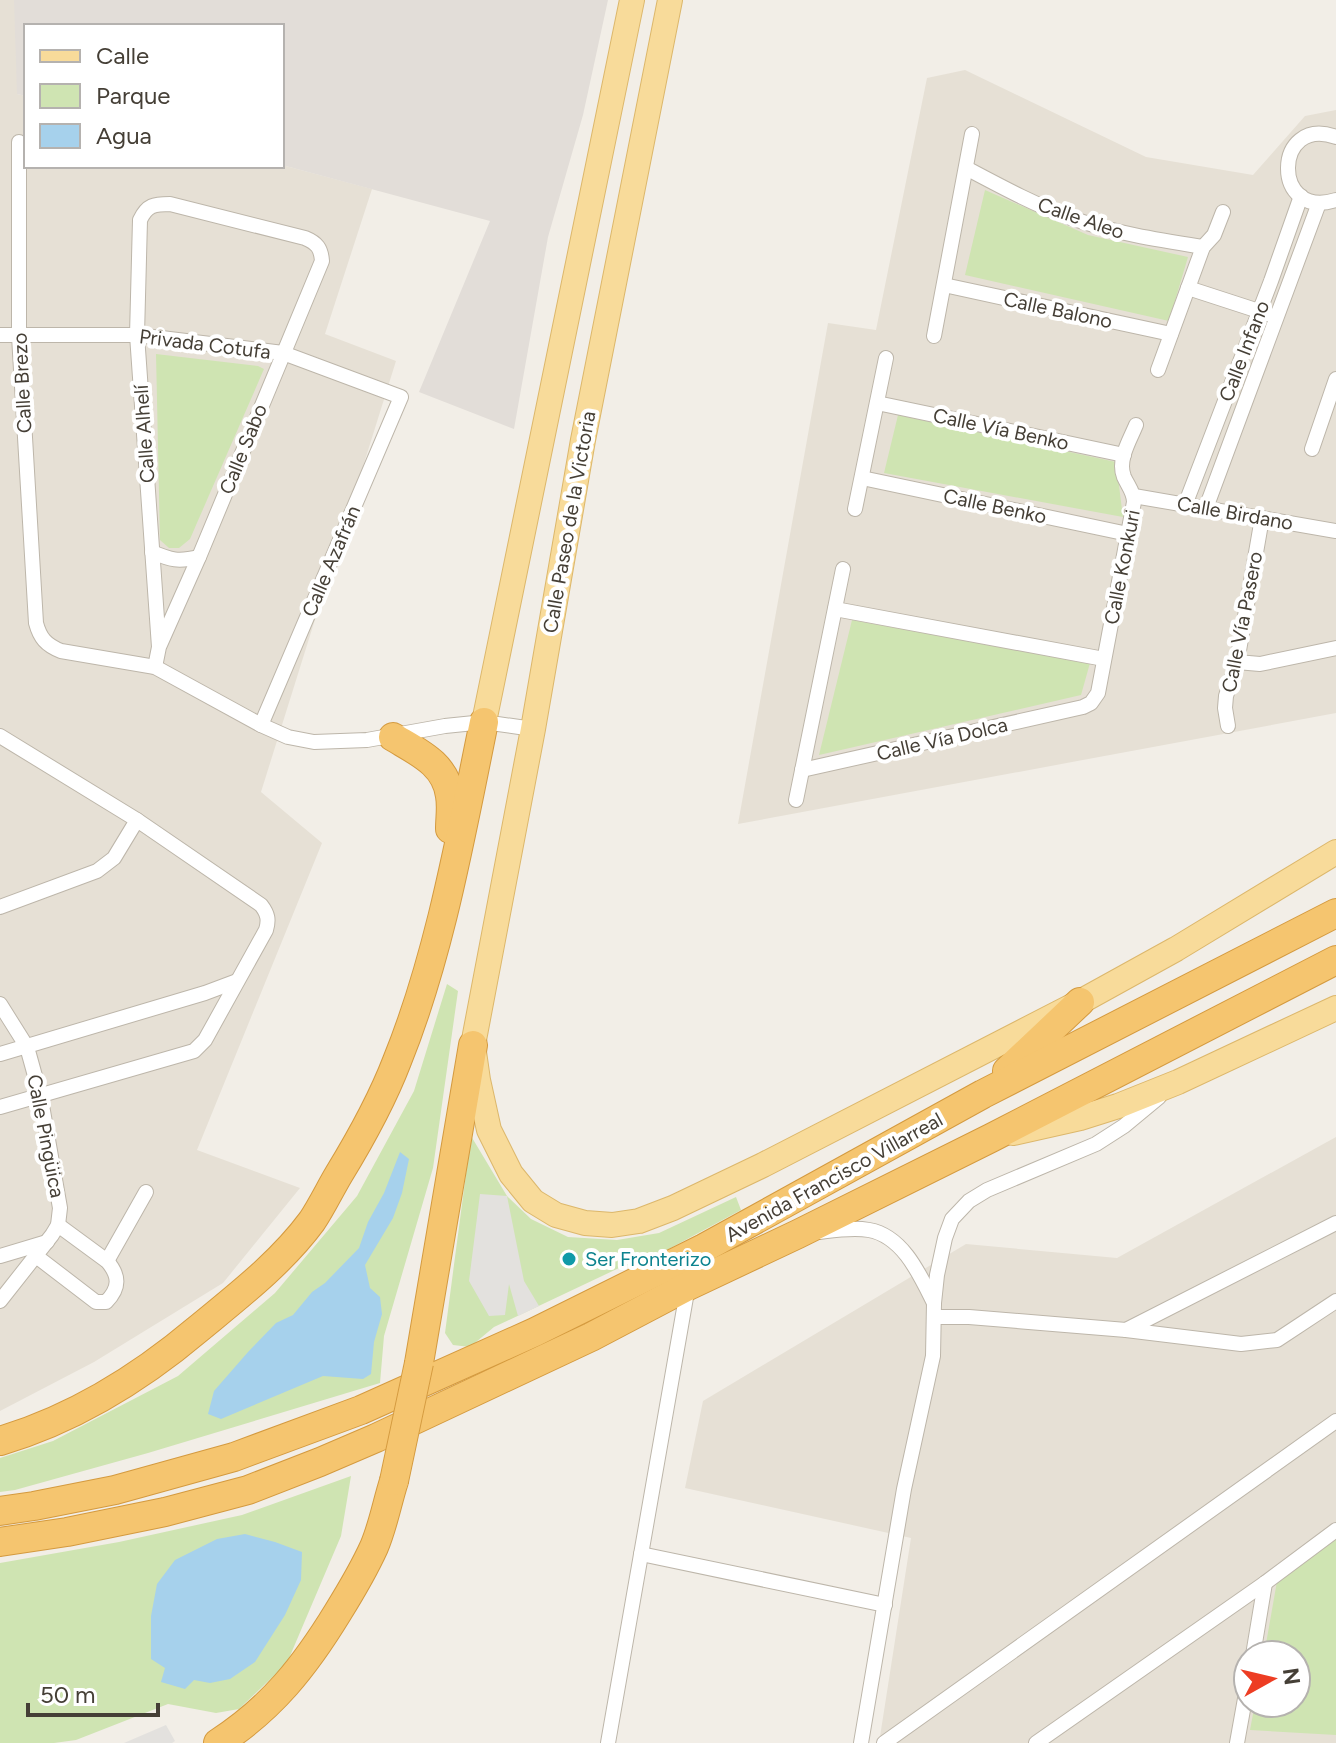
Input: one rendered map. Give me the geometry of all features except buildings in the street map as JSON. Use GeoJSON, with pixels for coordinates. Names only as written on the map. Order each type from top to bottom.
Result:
{"type":"FeatureCollection","features":[{"type":"Feature","properties":{"kind":"highway"},"geometry":{"type":"LineString","coordinates":[[0,1441],[30,1432],[93,1403],[144,1371],[259,1279],[311,1221],[356,1145],[397,1062],[424,983],[452,874],[484,722]]}},
{"type":"Feature","properties":{"kind":"highway"},"geometry":{"type":"LineString","coordinates":[[393,737],[426,757],[440,769],[447,783],[451,798],[452,874]]}},
{"type":"Feature","properties":{"kind":"highway","name":"Avenida Francisco Villarreal"},"geometry":{"type":"LineString","coordinates":[[0,1511],[115,1490],[234,1457],[361,1410],[535,1332],[704,1248],[983,1094],[1336,913]]}},
{"type":"Feature","properties":{"kind":"highway","name":"Avenida Francisco Villarreal"},"geometry":{"type":"LineString","coordinates":[[0,1542],[165,1512],[248,1490],[320,1462],[602,1332],[688,1286],[991,1138],[1336,960]]}},
{"type":"Feature","properties":{"kind":"highway"},"geometry":{"type":"LineString","coordinates":[[983,1094],[1080,1002]]}},
{"type":"Feature","properties":{"kind":"highway"},"geometry":{"type":"LineString","coordinates":[[218,1743],[241,1728],[286,1686],[316,1648],[375,1545],[394,1481],[419,1363],[473,1045]]}},
{"type":"Feature","properties":{"kind":"highway"},"geometry":{"type":"LineString","coordinates":[[0,1552],[67,1532]]}},
{"type":"Feature","properties":{"kind":"main road","name":"Calle Paseo de la Victoria"},"geometry":{"type":"LineString","coordinates":[[484,722],[632,0]]}},
{"type":"Feature","properties":{"kind":"main road","name":"Calle Paseo de la Victoria"},"geometry":{"type":"LineString","coordinates":[[670,0],[583,440],[533,729],[473,1045],[489,1130],[511,1174],[533,1201],[556,1215],[585,1223],[612,1225],[639,1221],[763,1165],[1080,1002],[1176,949],[1336,852]]}},
{"type":"Feature","properties":{"kind":"main road"},"geometry":{"type":"LineString","coordinates":[[991,1138],[1118,1106],[1178,1082],[1336,1008]]}},
{"type":"Feature","properties":{"kind":"street"},"geometry":{"type":"LineString","coordinates":[[1336,137],[1324,133],[1306,136],[1293,148],[1287,174],[1294,190],[1301,196],[1319,203],[1336,200]]}},
{"type":"Feature","properties":{"kind":"street"},"geometry":{"type":"LineString","coordinates":[[934,336],[972,134]]}},
{"type":"Feature","properties":{"kind":"street","name":"Calle Brezo"},"geometry":{"type":"LineString","coordinates":[[19,142],[19,336],[36,623],[40,637],[61,651],[155,667]]}},
{"type":"Feature","properties":{"kind":"street","name":"Calle Aleo"},"geometry":{"type":"LineString","coordinates":[[966,168],[1069,217],[1147,238],[1203,247]]}},
{"type":"Feature","properties":{"kind":"street","name":"Calle Infano"},"geometry":{"type":"LineString","coordinates":[[1185,505],[1301,196]]}},
{"type":"Feature","properties":{"kind":"street","name":"Calle Infano"},"geometry":{"type":"LineString","coordinates":[[1206,508],[1319,203]]}},
{"type":"Feature","properties":{"kind":"street","name":"Calle Alhelí"},"geometry":{"type":"LineString","coordinates":[[159,647],[137,335],[140,220],[145,210],[156,204],[170,204],[305,238]]}},
{"type":"Feature","properties":{"kind":"street"},"geometry":{"type":"LineString","coordinates":[[1158,370],[1203,247],[1214,235],[1223,212]]}},
{"type":"Feature","properties":{"kind":"street","name":"Calle Sabo"},"geometry":{"type":"LineString","coordinates":[[155,667],[159,647],[322,261],[316,243],[305,238]]}},
{"type":"Feature","properties":{"kind":"street","name":"Calle Balono"},"geometry":{"type":"LineString","coordinates":[[944,285],[1171,334]]}},
{"type":"Feature","properties":{"kind":"street"},"geometry":{"type":"LineString","coordinates":[[1188,288],[1276,317]]}},
{"type":"Feature","properties":{"kind":"street","name":"Privada Cotufa"},"geometry":{"type":"LineString","coordinates":[[0,335],[137,335],[283,353],[401,397]]}},
{"type":"Feature","properties":{"kind":"street"},"geometry":{"type":"LineString","coordinates":[[855,509],[886,358]]}},
{"type":"Feature","properties":{"kind":"street"},"geometry":{"type":"LineString","coordinates":[[1312,449],[1331,403],[1336,379]]}},
{"type":"Feature","properties":{"kind":"street","name":"Calle Azafrán"},"geometry":{"type":"LineString","coordinates":[[261,725],[401,397]]}},
{"type":"Feature","properties":{"kind":"street","name":"Calle Vía Benko"},"geometry":{"type":"LineString","coordinates":[[877,403],[1124,455]]}},
{"type":"Feature","properties":{"kind":"street"},"geometry":{"type":"LineString","coordinates":[[1124,455],[1136,425]]}},
{"type":"Feature","properties":{"kind":"street","name":"Calle Konkuri"},"geometry":{"type":"LineString","coordinates":[[1083,707],[1091,703],[1098,693],[1128,534],[1134,496],[1122,472],[1124,455]]}},
{"type":"Feature","properties":{"kind":"street","name":"Calle Benko"},"geometry":{"type":"LineString","coordinates":[[862,478],[1128,534]]}},
{"type":"Feature","properties":{"kind":"street","name":"Calle Birdano"},"geometry":{"type":"LineString","coordinates":[[1134,496],[1336,531]]}},
{"type":"Feature","properties":{"kind":"street","name":"Calle Vía Pasero"},"geometry":{"type":"LineString","coordinates":[[1228,726],[1226,696],[1237,662],[1262,518]]}},
{"type":"Feature","properties":{"kind":"street"},"geometry":{"type":"LineString","coordinates":[[152,552],[181,561],[199,557]]}},
{"type":"Feature","properties":{"kind":"street"},"geometry":{"type":"LineString","coordinates":[[796,800],[843,569]]}},
{"type":"Feature","properties":{"kind":"street"},"geometry":{"type":"LineString","coordinates":[[835,609],[1104,659]]}},
{"type":"Feature","properties":{"kind":"street"},"geometry":{"type":"LineString","coordinates":[[1237,662],[1260,664],[1336,648]]}},
{"type":"Feature","properties":{"kind":"street"},"geometry":{"type":"LineString","coordinates":[[155,667],[261,725],[288,737],[314,742],[338,743],[393,737],[484,722],[533,729]]}},
{"type":"Feature","properties":{"kind":"street","name":"Calle Vía Dolca"},"geometry":{"type":"LineString","coordinates":[[802,770],[1083,707]]}},
{"type":"Feature","properties":{"kind":"street"},"geometry":{"type":"LineString","coordinates":[[0,736],[137,820],[261,905],[267,913],[268,922],[205,1040],[194,1051],[0,1107]]}},
{"type":"Feature","properties":{"kind":"street"},"geometry":{"type":"LineString","coordinates":[[0,907],[97,871],[114,858],[137,820]]}},
{"type":"Feature","properties":{"kind":"street"},"geometry":{"type":"LineString","coordinates":[[0,1054],[237,981]]}},
{"type":"Feature","properties":{"kind":"street","name":"Calle Pingüica"},"geometry":{"type":"LineString","coordinates":[[0,1004],[27,1047],[40,1094],[60,1208],[58,1225],[0,1301]]}},
{"type":"Feature","properties":{"kind":"street"},"geometry":{"type":"LineString","coordinates":[[861,1743],[904,1489],[933,1356],[937,1275],[952,1219],[969,1201],[987,1190],[1096,1144],[1124,1126],[1178,1082]]}},
{"type":"Feature","properties":{"kind":"street"},"geometry":{"type":"LineString","coordinates":[[36,1256],[96,1302],[106,1302],[117,1288],[116,1274],[107,1261],[146,1192]]}},
{"type":"Feature","properties":{"kind":"street"},"geometry":{"type":"LineString","coordinates":[[1126,1330],[1336,1223]]}},
{"type":"Feature","properties":{"kind":"street","name":"Calle Pingüica"},"geometry":{"type":"LineString","coordinates":[[58,1225],[107,1261]]}},
{"type":"Feature","properties":{"kind":"street"},"geometry":{"type":"LineString","coordinates":[[798,1234],[848,1229],[869,1230],[884,1235],[898,1245],[909,1259],[934,1310]]}},
{"type":"Feature","properties":{"kind":"street"},"geometry":{"type":"LineString","coordinates":[[0,1256],[47,1242]]}},
{"type":"Feature","properties":{"kind":"street"},"geometry":{"type":"LineString","coordinates":[[608,1743],[688,1286]]}},
{"type":"Feature","properties":{"kind":"street"},"geometry":{"type":"LineString","coordinates":[[934,1310],[969,1317],[1126,1330],[1241,1344],[1277,1340],[1336,1301]]}},
{"type":"Feature","properties":{"kind":"street"},"geometry":{"type":"LineString","coordinates":[[884,1743],[1336,1421]]}},
{"type":"Feature","properties":{"kind":"street"},"geometry":{"type":"LineString","coordinates":[[1036,1743],[1336,1530]]}},
{"type":"Feature","properties":{"kind":"street"},"geometry":{"type":"LineString","coordinates":[[641,1554],[885,1605]]}},
{"type":"Feature","properties":{"kind":"street"},"geometry":{"type":"LineString","coordinates":[[1256,1639],[1265,1583]]}},
{"type":"Feature","properties":{"kind":"street"},"geometry":{"type":"LineString","coordinates":[[1237,1743],[1241,1719]]}},
{"type":"Feature","properties":{"kind":"shaded area"},"geometry":{"type":"Polygon","coordinates":[[[0,0],[23,0],[17,94],[24,96],[24,168],[284,168],[284,166],[372,189],[325,334],[396,361],[261,792],[322,843],[197,1150],[300,1188],[223,1283],[94,1362],[0,1411],[0,0]]]}},
{"type":"Feature","properties":{"kind":"shaded area"},"geometry":{"type":"Polygon","coordinates":[[[14,0],[608,0],[583,115],[548,237],[514,429],[419,392],[490,221],[284,166],[284,24],[24,24],[24,96],[17,94],[14,0]]]}},
{"type":"Feature","properties":{"kind":"shaded area"},"geometry":{"type":"Polygon","coordinates":[[[965,70],[1146,157],[1253,175],[1305,116],[1336,110],[1336,713],[738,824],[828,323],[876,330],[927,78],[965,70]]]}},
{"type":"Feature","properties":{"kind":"shaded area"},"geometry":{"type":"Polygon","coordinates":[[[1336,1137],[1336,1743],[879,1743],[911,1538],[685,1488],[703,1401],[966,1244],[1117,1258],[1336,1137]]]}},
{"type":"Feature","properties":{"kind":"shaded area"},"geometry":{"type":"Polygon","coordinates":[[[480,1194],[507,1196],[524,1281],[539,1306],[518,1316],[509,1284],[505,1315],[489,1316],[469,1281],[480,1194]]]}},
{"type":"Feature","properties":{"kind":"shaded area"},"geometry":{"type":"Polygon","coordinates":[[[166,1725],[175,1741],[172,1743],[124,1743],[166,1725]]]}},
{"type":"Feature","properties":{"kind":"green space"},"geometry":{"type":"Polygon","coordinates":[[[985,190],[1088,235],[1188,257],[1169,321],[965,275],[985,190]]]}},
{"type":"Feature","properties":{"kind":"green space"},"geometry":{"type":"Polygon","coordinates":[[[156,354],[264,369],[190,539],[179,548],[169,548],[160,540],[156,354]]]}},
{"type":"Feature","properties":{"kind":"green space"},"geometry":{"type":"Polygon","coordinates":[[[898,415],[1116,462],[1123,517],[884,473],[898,415]]]}},
{"type":"Feature","properties":{"kind":"green space"},"geometry":{"type":"Polygon","coordinates":[[[852,620],[1090,663],[1081,695],[819,755],[852,620]]]}},
{"type":"Feature","properties":{"kind":"green space"},"geometry":{"type":"Polygon","coordinates":[[[447,984],[458,991],[433,1168],[384,1336],[380,1383],[148,1453],[0,1492],[0,1458],[53,1441],[178,1376],[275,1293],[357,1196],[414,1091],[447,984]]]}},
{"type":"Feature","properties":{"kind":"green space"},"geometry":{"type":"Polygon","coordinates":[[[471,1136],[507,1196],[531,1219],[568,1237],[617,1240],[659,1233],[736,1197],[741,1210],[652,1258],[619,1268],[494,1327],[470,1347],[453,1345],[445,1333],[471,1136]]]}},
{"type":"Feature","properties":{"kind":"green space"},"geometry":{"type":"Polygon","coordinates":[[[351,1476],[341,1536],[287,1663],[239,1709],[216,1713],[168,1704],[76,1740],[0,1743],[0,1563],[119,1542],[242,1515],[351,1476]]]}},
{"type":"Feature","properties":{"kind":"green space"},"geometry":{"type":"Polygon","coordinates":[[[1336,1530],[1336,1735],[1250,1730],[1252,1719],[1312,1719],[1312,1639],[1267,1639],[1279,1570],[1336,1530]]]}},
{"type":"Feature","properties":{"kind":"water"},"geometry":{"type":"Polygon","coordinates":[[[400,1152],[409,1159],[402,1193],[393,1218],[365,1265],[370,1288],[380,1297],[382,1314],[374,1342],[371,1374],[363,1379],[323,1376],[221,1419],[208,1414],[214,1391],[248,1352],[276,1323],[293,1315],[312,1292],[359,1248],[400,1152]]]}},
{"type":"Feature","properties":{"kind":"water"},"geometry":{"type":"Polygon","coordinates":[[[245,1534],[302,1552],[301,1580],[285,1615],[255,1662],[230,1679],[210,1683],[194,1680],[185,1689],[161,1682],[165,1668],[151,1659],[151,1616],[157,1584],[175,1560],[217,1539],[245,1534]]]}},
{"type":"Feature","properties":{"kind":"place","name":"Ser Fronterizo"},"geometry":{"type":"Point","coordinates":[569,1259]}}]}
